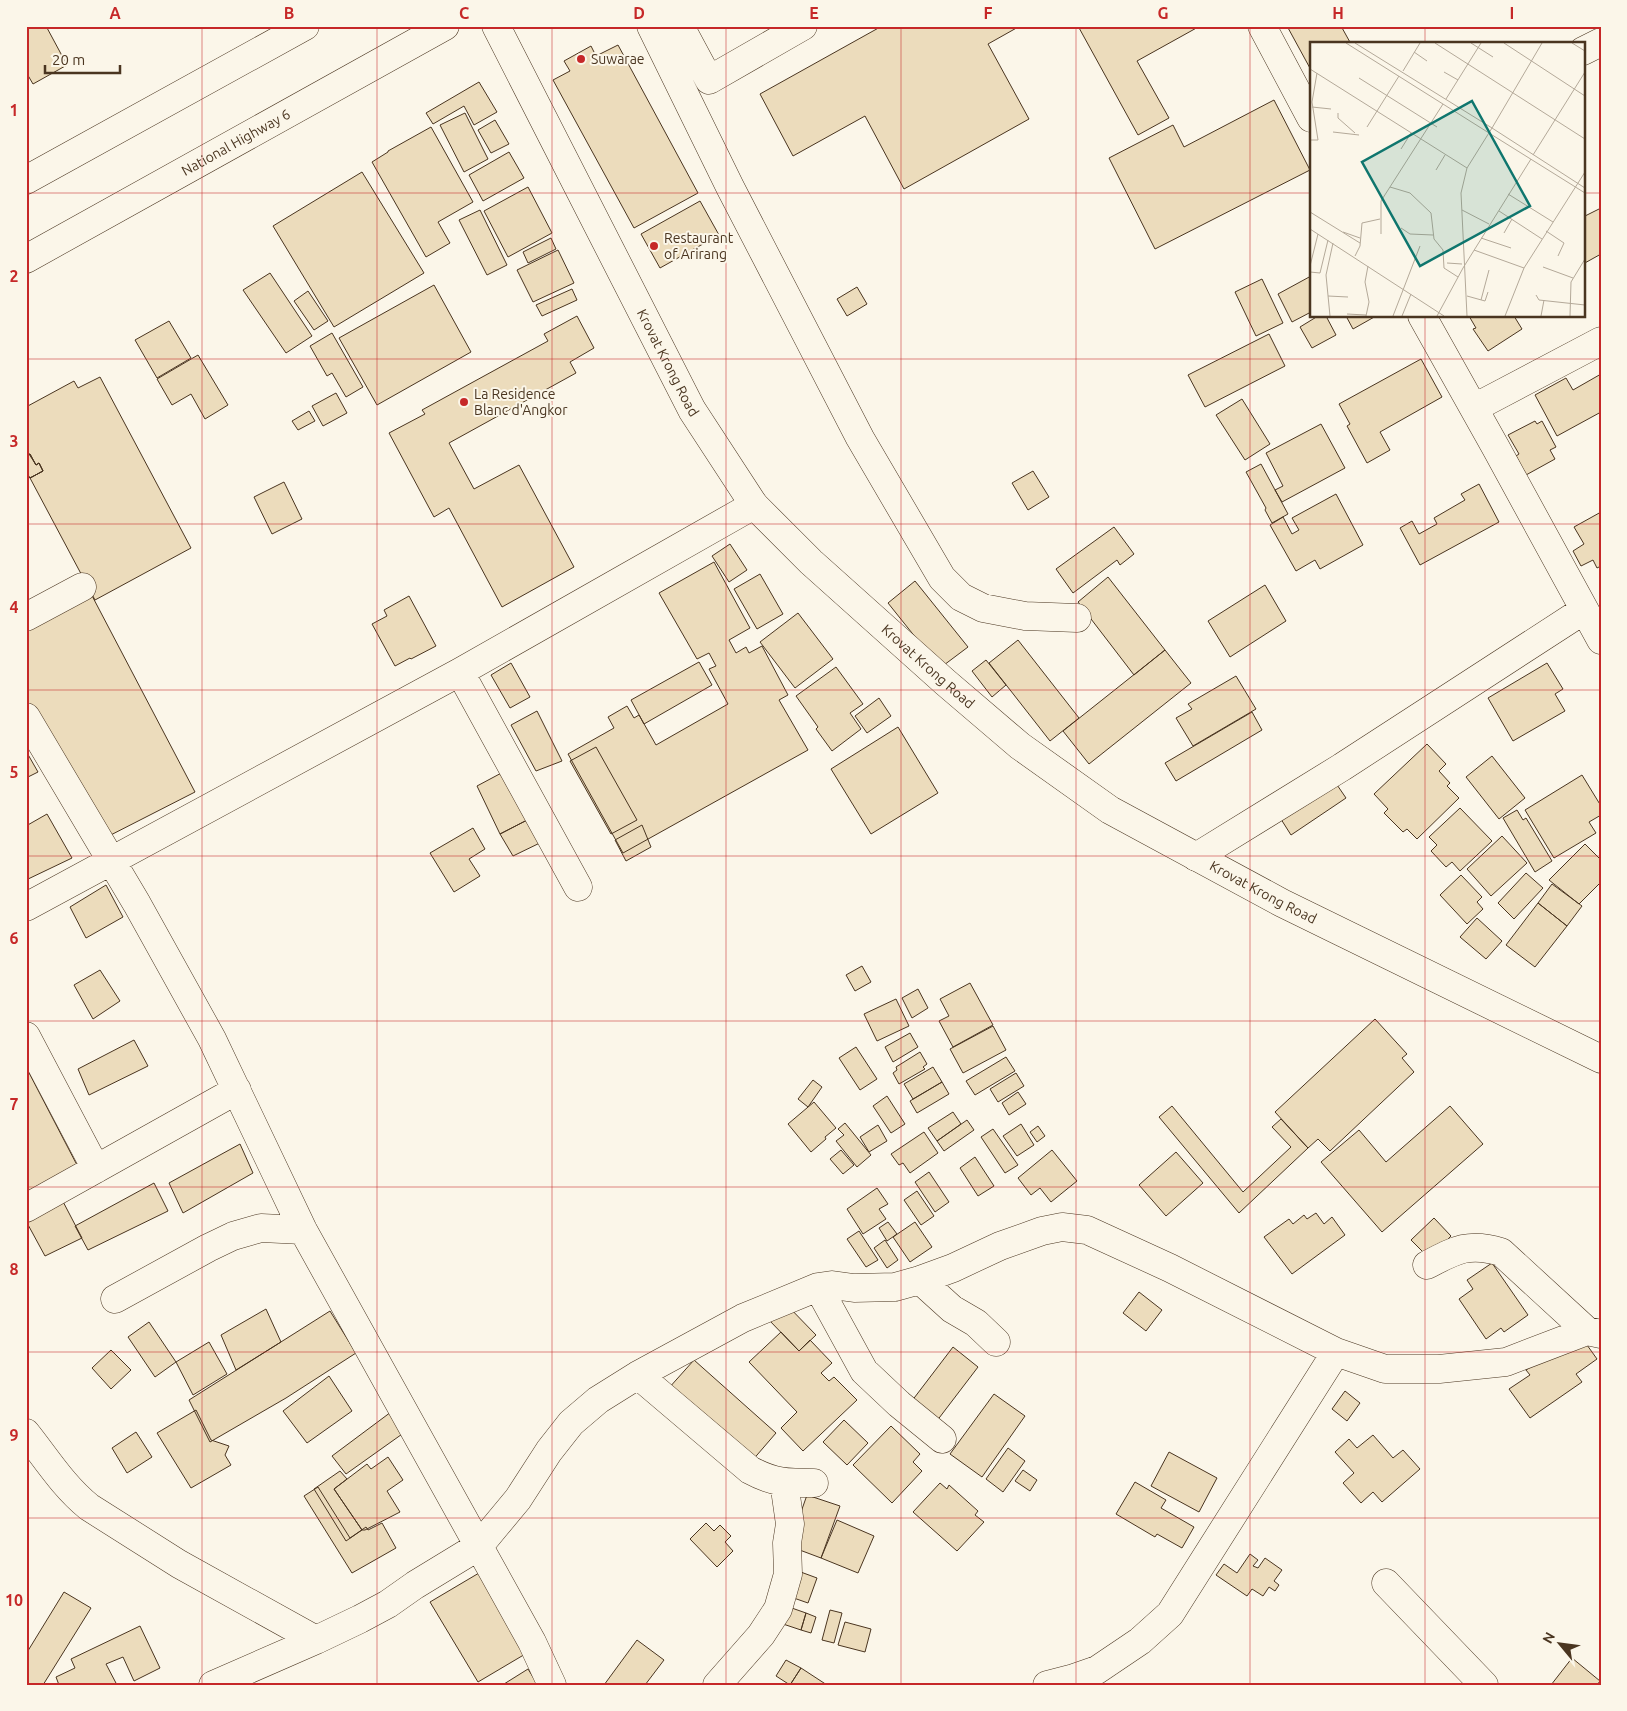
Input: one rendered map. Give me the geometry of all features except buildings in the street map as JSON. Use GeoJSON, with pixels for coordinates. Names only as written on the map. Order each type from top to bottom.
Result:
{"type":"FeatureCollection","features":[{"type":"Feature","properties":{"kind":"main road"},"geometry":{"type":"LineString","coordinates":[[26,180],[306,26]]}},
{"type":"Feature","properties":{"kind":"main road","name":"National Highway 6"},"geometry":{"type":"LineString","coordinates":[[26,260],[445,26]]}},
{"type":"Feature","properties":{"kind":"main road","name":"Krovat Krong Road"},"geometry":{"type":"LineString","coordinates":[[496,26],[692,410],[754,506],[868,616],[1020,746],[1110,810],[1282,903],[1601,1059]]}},
{"type":"Feature","properties":{"kind":"main road"},"geometry":{"type":"LineString","coordinates":[[651,26],[730,187],[860,438],[942,578],[962,597],[983,608],[1025,616],[1077,618]]}},
{"type":"Feature","properties":{"kind":"main road"},"geometry":{"type":"LineString","coordinates":[[680,26],[709,80],[803,26]]}},
{"type":"Feature","properties":{"kind":"main road"},"geometry":{"type":"LineString","coordinates":[[1262,26],[1310,116]]}},
{"type":"Feature","properties":{"kind":"main road"},"geometry":{"type":"LineString","coordinates":[[1584,50],[1601,42]]}},
{"type":"Feature","properties":{"kind":"main road"},"geometry":{"type":"LineString","coordinates":[[1423,318],[1601,640]]}},
{"type":"Feature","properties":{"kind":"main road"},"geometry":{"type":"LineString","coordinates":[[1474,408],[1601,341]]}},
{"type":"Feature","properties":{"kind":"main road"},"geometry":{"type":"LineString","coordinates":[[26,907],[460,672],[754,506]]}},
{"type":"Feature","properties":{"kind":"main road"},"geometry":{"type":"LineString","coordinates":[[26,617],[82,587]]}},
{"type":"Feature","properties":{"kind":"main road"},"geometry":{"type":"LineString","coordinates":[[1196,857],[1350,761],[1584,610]]}},
{"type":"Feature","properties":{"kind":"main road"},"geometry":{"type":"LineString","coordinates":[[460,672],[578,887]]}},
{"type":"Feature","properties":{"kind":"main road"},"geometry":{"type":"LineString","coordinates":[[26,717],[112,862],[212,1039],[303,1230],[532,1642],[552,1685]]}},
{"type":"Feature","properties":{"kind":"main road"},"geometry":{"type":"LineString","coordinates":[[26,1036],[96,1169]]}},
{"type":"Feature","properties":{"kind":"main road"},"geometry":{"type":"LineString","coordinates":[[26,1208],[237,1090]]}},
{"type":"Feature","properties":{"kind":"main road"},"geometry":{"type":"LineString","coordinates":[[213,1685],[316,1640],[388,1604],[479,1546],[518,1498],[571,1423],[598,1400],[638,1375],[743,1318],[818,1287],[832,1285],[854,1288],[895,1287],[953,1268],[1000,1246],[1042,1231],[1062,1227],[1087,1230],[1170,1268],[1336,1352],[1385,1369],[1439,1369],[1506,1362],[1594,1332]]}},
{"type":"Feature","properties":{"kind":"main road"},"geometry":{"type":"LineString","coordinates":[[115,1299],[233,1236],[261,1228],[303,1230]]}},
{"type":"Feature","properties":{"kind":"main road"},"geometry":{"type":"LineString","coordinates":[[1427,1265],[1449,1253],[1467,1248],[1485,1248],[1501,1252],[1594,1332]]}},
{"type":"Feature","properties":{"kind":"main road"},"geometry":{"type":"LineString","coordinates":[[920,1280],[952,1309],[976,1323],[996,1342]]}},
{"type":"Feature","properties":{"kind":"main road"},"geometry":{"type":"LineString","coordinates":[[818,1287],[864,1371],[899,1404],[942,1439]]}},
{"type":"Feature","properties":{"kind":"main road"},"geometry":{"type":"LineString","coordinates":[[1047,1685],[1097,1670],[1140,1641],[1170,1614],[1336,1352]]}},
{"type":"Feature","properties":{"kind":"main road"},"geometry":{"type":"LineString","coordinates":[[638,1375],[750,1470],[766,1479],[814,1483]]}},
{"type":"Feature","properties":{"kind":"main road"},"geometry":{"type":"LineString","coordinates":[[26,1433],[65,1484],[88,1507],[180,1564],[316,1640]]}},
{"type":"Feature","properties":{"kind":"main road"},"geometry":{"type":"LineString","coordinates":[[717,1685],[761,1635],[778,1608],[788,1574],[787,1543],[790,1524],[784,1482]]}},
{"type":"Feature","properties":{"kind":"main road"},"geometry":{"type":"LineString","coordinates":[[1386,1583],[1484,1685]]}},
{"type":"Feature","properties":{"kind":"place","name":"Suwarae"},"geometry":{"type":"Point","coordinates":[581,59]}},
{"type":"Feature","properties":{"kind":"place","name":"Restaurant of Arirang"},"geometry":{"type":"Point","coordinates":[654,246]}},
{"type":"Feature","properties":{"kind":"place","name":"La Residence Blanc d'Angkor"},"geometry":{"type":"Point","coordinates":[464,402]}}]}
